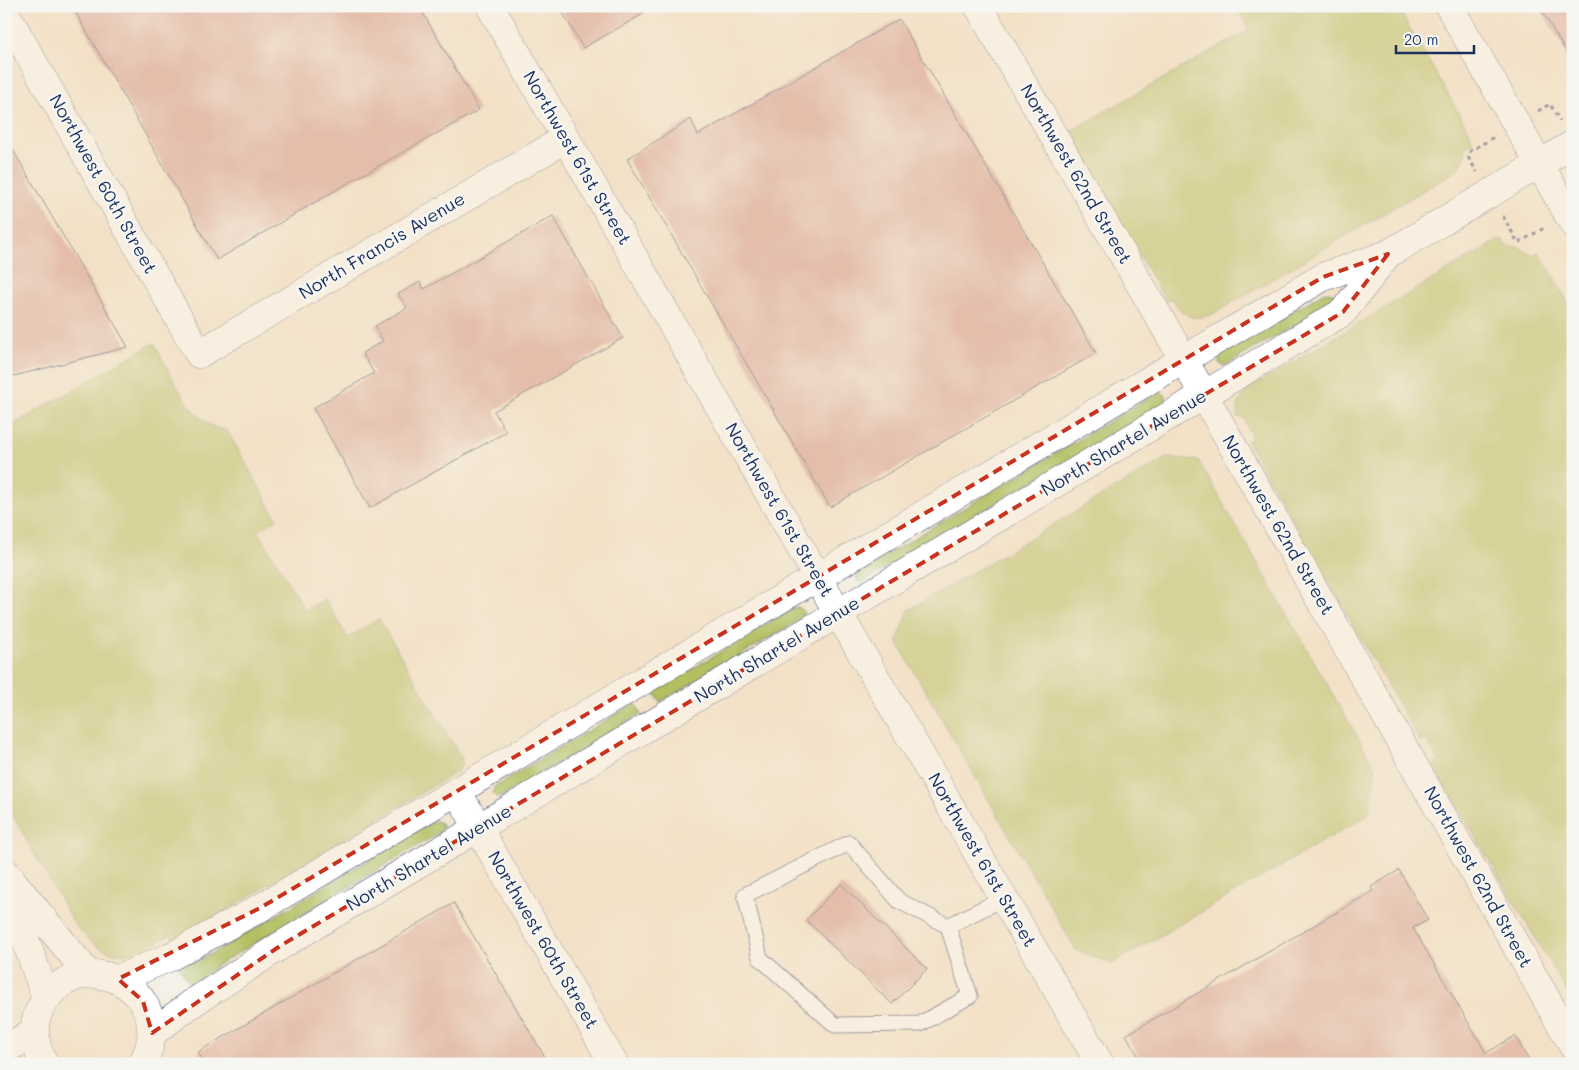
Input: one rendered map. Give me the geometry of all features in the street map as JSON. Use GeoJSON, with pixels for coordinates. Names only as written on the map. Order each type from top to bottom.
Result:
{"type":"FeatureCollection","features":[{"type":"Feature","properties":{"kind":"street","name":"Northwest 61st Street"},"geometry":{"type":"LineString","coordinates":[[490,6],[1100,1064]]}},
{"type":"Feature","properties":{"kind":"street","name":"Northwest 62nd Street"},"geometry":{"type":"LineString","coordinates":[[978,6],[1184,360],[1573,1046]]}},
{"type":"Feature","properties":{"kind":"street"},"geometry":{"type":"LineString","coordinates":[[1449,6],[1573,223]]}},
{"type":"Feature","properties":{"kind":"street","name":"Northwest 60th Street"},"geometry":{"type":"LineString","coordinates":[[6,14],[199,354]]}},
{"type":"Feature","properties":{"kind":"street","name":"North Francis Avenue"},"geometry":{"type":"LineString","coordinates":[[199,354],[566,139]]}},
{"type":"Feature","properties":{"kind":"street","name":"North Shartel Avenue"},"geometry":{"type":"LineString","coordinates":[[118,979],[170,957],[260,908],[1323,277],[1388,254],[1573,144]]}},
{"type":"Feature","properties":{"kind":"street","name":"North Shartel Avenue"},"geometry":{"type":"LineString","coordinates":[[148,1053],[194,1002],[280,946],[1343,312],[1388,254]]}},
{"type":"Feature","properties":{"kind":"street","name":"Northwest 60th Street"},"geometry":{"type":"LineString","coordinates":[[457,791],[614,1064]]}},
{"type":"Feature","properties":{"kind":"street"},"geometry":{"type":"LineString","coordinates":[[6,872],[88,974]]}},
{"type":"Feature","properties":{"kind":"street"},"geometry":{"type":"LineString","coordinates":[[6,884],[46,998]]}},
{"type":"Feature","properties":{"kind":"street","name":"North Shartel Avenue"},"geometry":{"type":"LineString","coordinates":[[45,1064],[37,1046],[35,1030],[38,1013],[46,998],[57,986],[72,978],[88,974],[104,974],[118,979],[132,988],[143,1001],[150,1016],[148,1053]]}},
{"type":"Feature","properties":{"kind":"street"},"geometry":{"type":"LineString","coordinates":[[6,1050],[35,1030]]}},
{"type":"Feature","properties":{"kind":"lane"},"geometry":{"type":"LineString","coordinates":[[849,843],[899,901],[948,926],[970,996],[920,1024],[835,1026],[760,958],[745,895],[849,843]]}},
{"type":"Feature","properties":{"kind":"lane"},"geometry":{"type":"LineString","coordinates":[[948,926],[1004,898]]}},
{"type":"Feature","properties":{"kind":"highlighted area"},"geometry":{"type":"Polygon","coordinates":[[[1388,254],[1343,312],[280,946],[152,1033],[143,1001],[118,979],[260,908],[1323,277],[1388,254]]]}},
{"type":"Feature","properties":{"kind":"green space"},"geometry":{"type":"Polygon","coordinates":[[[1237,6],[1397,6],[1469,131],[1473,143],[1466,145],[1460,167],[1453,173],[1213,314],[1199,318],[1184,314],[1172,298],[1166,302],[1069,132],[1249,30],[1237,6]]]}},
{"type":"Feature","properties":{"kind":"green space"},"geometry":{"type":"Polygon","coordinates":[[[1499,240],[1503,240],[1505,246],[1519,247],[1532,255],[1539,252],[1573,311],[1573,1002],[1433,765],[1439,761],[1427,740],[1421,743],[1247,441],[1252,437],[1244,418],[1237,417],[1240,401],[1250,388],[1499,240]]]}},
{"type":"Feature","properties":{"kind":"green space"},"geometry":{"type":"Polygon","coordinates":[[[1329,292],[1334,294],[1332,304],[1228,364],[1223,366],[1219,363],[1219,357],[1222,354],[1323,293],[1329,292]]]}},
{"type":"Feature","properties":{"kind":"green space"},"geometry":{"type":"Polygon","coordinates":[[[154,343],[178,389],[194,410],[202,419],[214,427],[227,430],[277,519],[258,531],[305,610],[325,599],[348,638],[379,619],[462,759],[461,767],[456,772],[175,941],[171,934],[144,950],[119,954],[102,949],[80,931],[6,804],[6,429],[154,343]]]}},
{"type":"Feature","properties":{"kind":"green space"},"geometry":{"type":"Polygon","coordinates":[[[1161,392],[1166,396],[1167,402],[862,583],[857,580],[856,573],[859,571],[1161,392]]]}},
{"type":"Feature","properties":{"kind":"green space"},"geometry":{"type":"Polygon","coordinates":[[[1166,458],[1198,460],[1376,769],[1368,815],[1112,964],[1076,950],[897,642],[909,610],[1166,458]]]}},
{"type":"Feature","properties":{"kind":"green space"},"geometry":{"type":"Polygon","coordinates":[[[798,607],[803,610],[800,620],[660,702],[654,692],[793,608],[798,607]]]}},
{"type":"Feature","properties":{"kind":"green space"},"geometry":{"type":"Polygon","coordinates":[[[635,703],[641,714],[501,797],[496,797],[493,793],[494,787],[635,703]]]}},
{"type":"Feature","properties":{"kind":"green space"},"geometry":{"type":"Polygon","coordinates":[[[436,821],[441,823],[443,828],[439,833],[216,966],[191,986],[179,966],[199,960],[219,950],[436,821]]]}},
{"type":"Feature","properties":{"kind":"building"},"geometry":{"type":"Polygon","coordinates":[[[72,6],[419,6],[479,110],[346,184],[217,260],[72,6]]]}},
{"type":"Feature","properties":{"kind":"building"},"geometry":{"type":"Polygon","coordinates":[[[559,6],[639,6],[643,14],[583,48],[559,6]]]}},
{"type":"Feature","properties":{"kind":"building"},"geometry":{"type":"Polygon","coordinates":[[[1539,6],[1573,6],[1573,58],[1570,59],[1539,6]]]}},
{"type":"Feature","properties":{"kind":"building"},"geometry":{"type":"Polygon","coordinates":[[[899,19],[1096,353],[830,507],[627,159],[691,119],[698,135],[899,19]]]}},
{"type":"Feature","properties":{"kind":"building"},"geometry":{"type":"Polygon","coordinates":[[[6,138],[128,347],[6,378],[6,138]]]}},
{"type":"Feature","properties":{"kind":"building"},"geometry":{"type":"Polygon","coordinates":[[[553,216],[623,338],[494,411],[506,432],[370,508],[313,408],[374,373],[362,353],[383,341],[375,326],[407,308],[398,294],[420,282],[424,289],[553,216]]]}},
{"type":"Feature","properties":{"kind":"building"},"geometry":{"type":"Polygon","coordinates":[[[1399,870],[1428,920],[1413,928],[1486,1053],[1515,1036],[1531,1064],[1143,1064],[1126,1035],[1373,891],[1371,887],[1399,870]]]}},
{"type":"Feature","properties":{"kind":"building"},"geometry":{"type":"Polygon","coordinates":[[[841,884],[927,969],[892,1004],[806,920],[841,884]]]}},
{"type":"Feature","properties":{"kind":"building"},"geometry":{"type":"Polygon","coordinates":[[[454,903],[549,1064],[205,1064],[198,1052],[454,903]]]}}]}
